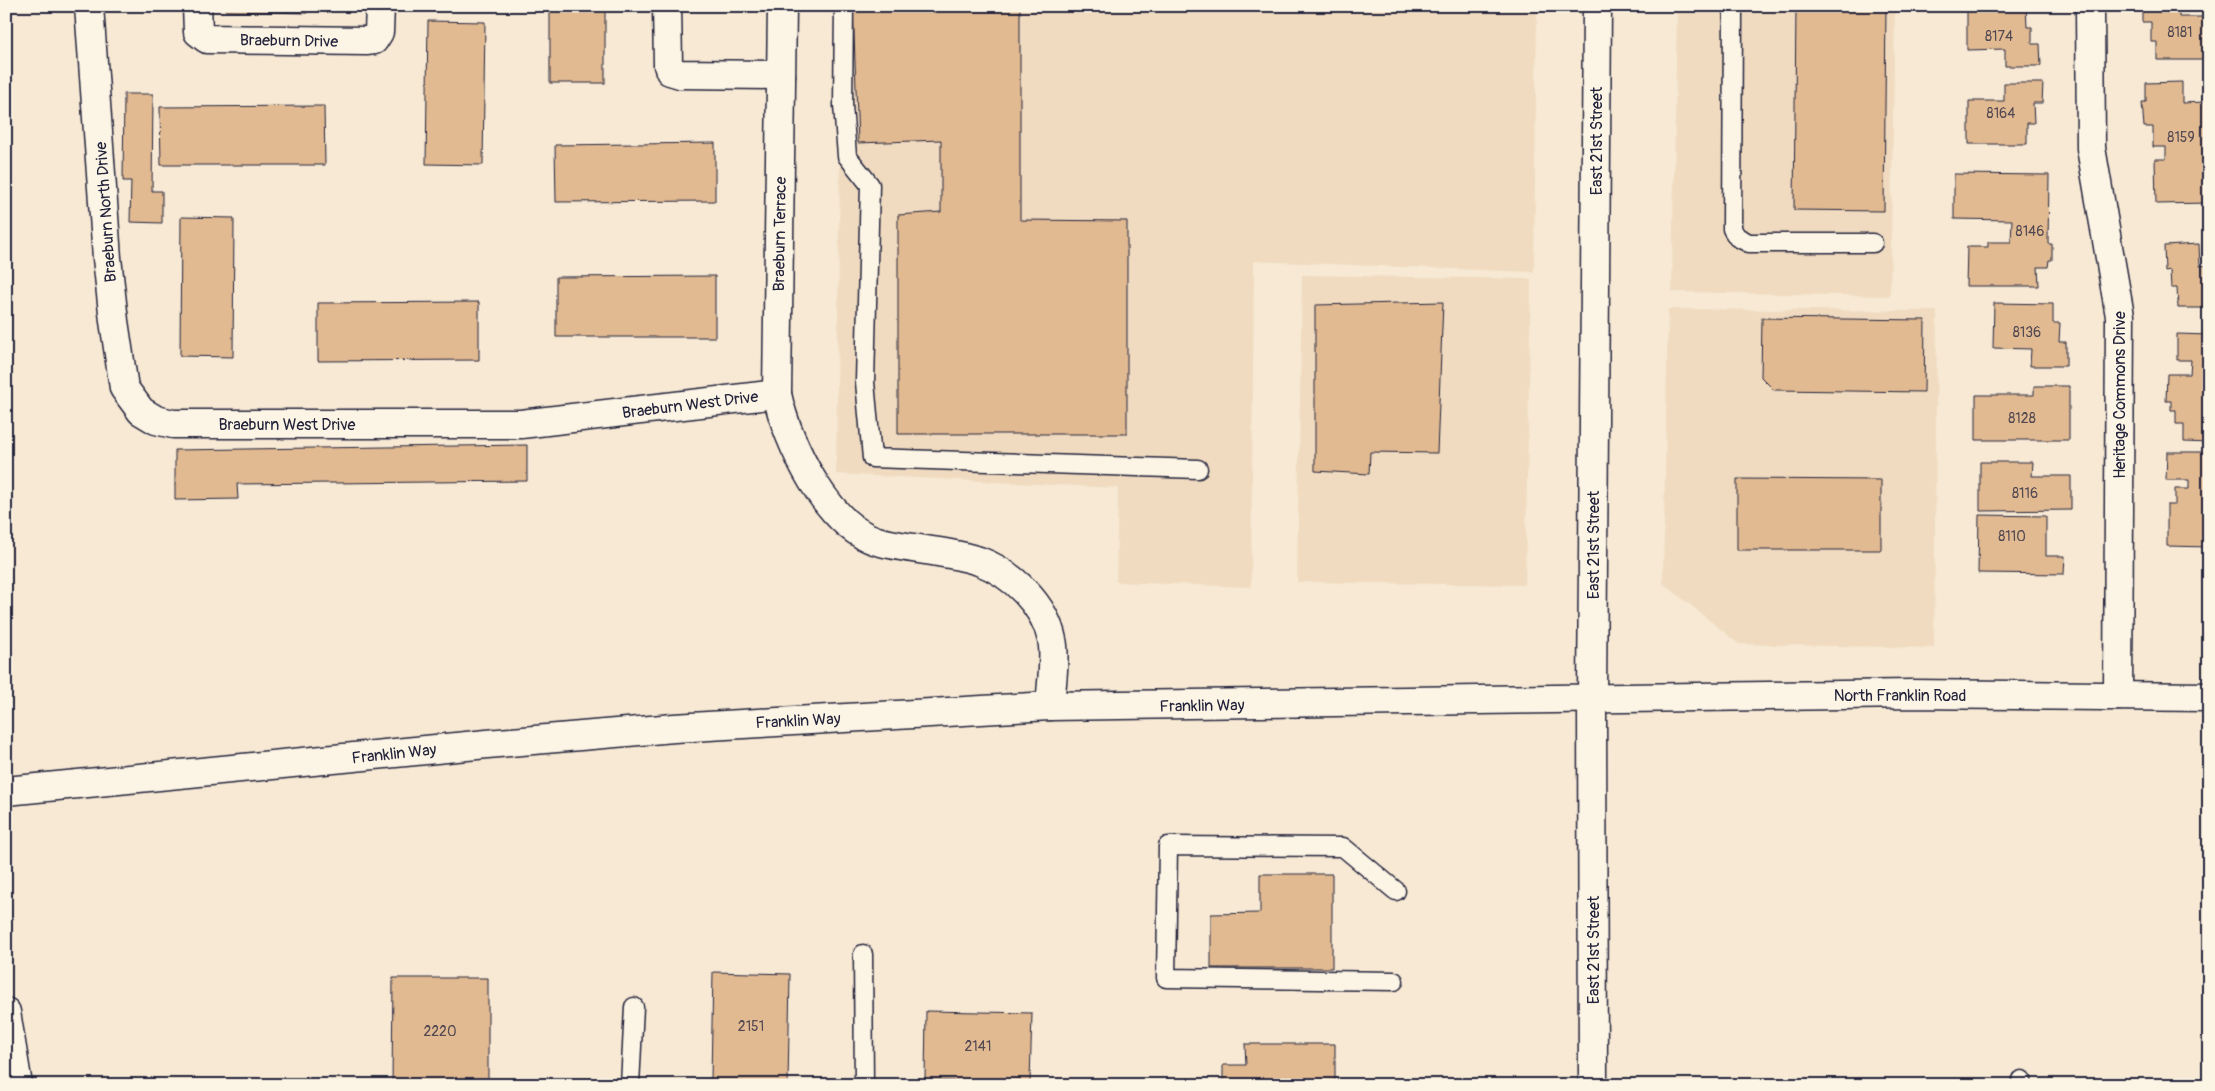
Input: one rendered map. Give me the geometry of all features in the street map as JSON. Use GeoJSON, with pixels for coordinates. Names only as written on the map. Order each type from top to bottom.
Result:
{"type":"FeatureCollection","features":[{"type":"Feature","properties":{"kind":"main road","name":"Braeburn North Drive"},"geometry":{"type":"LineString","coordinates":[[89,6],[114,321],[124,388],[141,411]]}},
{"type":"Feature","properties":{"kind":"main road","name":"Braeburn Drive"},"geometry":{"type":"LineString","coordinates":[[197,6],[198,32],[207,39],[366,41],[374,40],[379,32],[380,6]]}},
{"type":"Feature","properties":{"kind":"main road"},"geometry":{"type":"LineString","coordinates":[[667,6],[668,65],[670,71],[680,74],[781,75]]}},
{"type":"Feature","properties":{"kind":"main road","name":"Braeburn Terrace"},"geometry":{"type":"LineString","coordinates":[[777,394],[782,6]]}},
{"type":"Feature","properties":{"kind":"main road","name":"East 21st Street"},"geometry":{"type":"LineString","coordinates":[[1593,1085],[1592,699],[1597,6]]}},
{"type":"Feature","properties":{"kind":"main road","name":"Heritage Commons Drive"},"geometry":{"type":"LineString","coordinates":[[2090,6],[2091,148],[2120,316],[2118,696]]}},
{"type":"Feature","properties":{"kind":"main road","name":"Braeburn West Drive"},"geometry":{"type":"LineString","coordinates":[[141,411],[156,420],[173,424],[521,424],[777,394],[782,414],[797,451],[834,511],[849,526],[876,540],[979,561],[992,566],[1021,587],[1043,618],[1053,641],[1050,706]]}},
{"type":"Feature","properties":{"kind":"main road","name":"North Franklin Road"},"geometry":{"type":"LineString","coordinates":[[1592,699],[1911,694],[2209,697]]}},
{"type":"Feature","properties":{"kind":"main road","name":"Franklin Way"},"geometry":{"type":"LineString","coordinates":[[6,791],[487,744],[674,728],[1050,706],[1592,699]]}},
{"type":"Feature","properties":{"kind":"main road"},"geometry":{"type":"LineString","coordinates":[[6,1012],[18,1085]]}},
{"type":"Feature","properties":{"kind":"lane"},"geometry":{"type":"LineString","coordinates":[[844,6],[843,105],[847,156],[870,185],[865,382],[872,458],[1198,469]]}},
{"type":"Feature","properties":{"kind":"lane"},"geometry":{"type":"LineString","coordinates":[[1733,6],[1732,229],[1737,237],[1750,243],[1873,244]]}},
{"type":"Feature","properties":{"kind":"lane"},"geometry":{"type":"LineString","coordinates":[[1394,981],[1166,978],[1168,846],[1343,847],[1396,891]]}},
{"type":"Feature","properties":{"kind":"lane"},"geometry":{"type":"LineString","coordinates":[[863,954],[864,1085]]}},
{"type":"Feature","properties":{"kind":"lane"},"geometry":{"type":"LineString","coordinates":[[630,1085],[634,1007]]}},
{"type":"Feature","properties":{"kind":"shaded area"},"geometry":{"type":"Polygon","coordinates":[[[842,6],[1537,6],[1534,272],[1254,261],[1251,587],[1116,582],[1118,488],[836,474],[842,6]]]}},
{"type":"Feature","properties":{"kind":"shaded area"},"geometry":{"type":"Polygon","coordinates":[[[1677,6],[1895,6],[1890,296],[1672,292],[1677,6]]]}},
{"type":"Feature","properties":{"kind":"shaded area"},"geometry":{"type":"Polygon","coordinates":[[[1302,275],[1531,279],[1525,585],[1297,582],[1302,275]]]}},
{"type":"Feature","properties":{"kind":"shaded area"},"geometry":{"type":"Polygon","coordinates":[[[1668,309],[1937,311],[1934,648],[1739,644],[1663,583],[1668,309]]]}},
{"type":"Feature","properties":{"kind":"building"},"geometry":{"type":"Polygon","coordinates":[[[226,6],[307,6],[307,13],[226,11],[226,6]]]}},
{"type":"Feature","properties":{"kind":"building"},"geometry":{"type":"Polygon","coordinates":[[[550,6],[605,6],[605,83],[550,83],[550,6]]]}},
{"type":"Feature","properties":{"kind":"building"},"geometry":{"type":"Polygon","coordinates":[[[853,6],[1020,6],[1020,220],[1127,221],[1127,434],[898,434],[898,215],[941,212],[941,140],[858,143],[853,6]]]}},
{"type":"Feature","properties":{"kind":"building"},"geometry":{"type":"Polygon","coordinates":[[[1796,6],[1886,6],[1884,211],[1794,210],[1796,6]]]}},
{"type":"Feature","properties":{"kind":"building"},"geometry":{"type":"Polygon","coordinates":[[[1967,6],[2026,6],[2027,27],[2032,27],[2032,44],[2040,44],[2041,66],[2005,66],[2005,49],[1967,50],[1967,6]]]}},
{"type":"Feature","properties":{"kind":"building"},"geometry":{"type":"Polygon","coordinates":[[[2142,6],[2179,6],[2179,17],[2209,17],[2209,60],[2157,60],[2157,42],[2151,42],[2151,22],[2142,22],[2142,6]]]}},
{"type":"Feature","properties":{"kind":"building"},"geometry":{"type":"Polygon","coordinates":[[[428,21],[485,22],[483,165],[426,164],[428,21]]]}},
{"type":"Feature","properties":{"kind":"building"},"geometry":{"type":"Polygon","coordinates":[[[2182,82],[2182,103],[2205,102],[2205,108],[2209,108],[2209,203],[2156,204],[2155,159],[2166,159],[2166,147],[2153,147],[2153,127],[2144,127],[2142,102],[2146,102],[2146,83],[2182,82]]]}},
{"type":"Feature","properties":{"kind":"building"},"geometry":{"type":"Polygon","coordinates":[[[2004,83],[2043,83],[2042,103],[2033,103],[2034,123],[2027,123],[2027,144],[1969,144],[1969,101],[2004,101],[2004,83]]]}},
{"type":"Feature","properties":{"kind":"building"},"geometry":{"type":"Polygon","coordinates":[[[124,94],[153,94],[152,191],[162,191],[162,223],[130,222],[131,181],[123,181],[124,94]]]}},
{"type":"Feature","properties":{"kind":"building"},"geometry":{"type":"Polygon","coordinates":[[[324,106],[325,165],[161,165],[160,107],[324,106]]]}},
{"type":"Feature","properties":{"kind":"building"},"geometry":{"type":"Polygon","coordinates":[[[715,143],[715,201],[556,202],[555,145],[715,143]]]}},
{"type":"Feature","properties":{"kind":"building"},"geometry":{"type":"Polygon","coordinates":[[[1954,174],[2049,175],[2048,244],[2052,244],[2052,260],[2049,260],[2048,267],[2038,267],[2039,286],[1966,286],[1967,247],[1988,247],[1988,242],[2011,242],[2012,220],[1954,219],[1954,174]]]}},
{"type":"Feature","properties":{"kind":"building"},"geometry":{"type":"Polygon","coordinates":[[[181,217],[234,218],[233,357],[180,356],[181,217]]]}},
{"type":"Feature","properties":{"kind":"building"},"geometry":{"type":"Polygon","coordinates":[[[2199,244],[2200,266],[2209,265],[2209,308],[2178,308],[2177,288],[2171,288],[2170,270],[2165,271],[2164,246],[2199,244]]]}},
{"type":"Feature","properties":{"kind":"building"},"geometry":{"type":"Polygon","coordinates":[[[715,276],[715,337],[556,337],[556,277],[715,276]]]}},
{"type":"Feature","properties":{"kind":"building"},"geometry":{"type":"Polygon","coordinates":[[[479,302],[479,360],[318,361],[318,303],[479,302]]]}},
{"type":"Feature","properties":{"kind":"building"},"geometry":{"type":"Polygon","coordinates":[[[1443,302],[1437,453],[1370,452],[1369,474],[1315,471],[1315,305],[1443,302]]]}},
{"type":"Feature","properties":{"kind":"building"},"geometry":{"type":"Polygon","coordinates":[[[1994,303],[2053,304],[2053,323],[2060,323],[2059,342],[2066,342],[2066,366],[2030,366],[2031,349],[1993,348],[1994,303]]]}},
{"type":"Feature","properties":{"kind":"building"},"geometry":{"type":"Polygon","coordinates":[[[1762,318],[1925,320],[1924,392],[1774,390],[1761,377],[1762,318]]]}},
{"type":"Feature","properties":{"kind":"building"},"geometry":{"type":"Polygon","coordinates":[[[2177,334],[2209,335],[2209,381],[2203,381],[2203,396],[2209,397],[2209,443],[2184,442],[2184,424],[2176,424],[2176,410],[2171,410],[2171,401],[2166,401],[2167,374],[2190,374],[2191,360],[2177,360],[2177,334]]]}},
{"type":"Feature","properties":{"kind":"building"},"geometry":{"type":"Polygon","coordinates":[[[2034,386],[2069,386],[2069,440],[1976,440],[1976,395],[2034,395],[2034,386]]]}},
{"type":"Feature","properties":{"kind":"building"},"geometry":{"type":"Polygon","coordinates":[[[527,445],[527,481],[237,484],[238,499],[175,500],[175,450],[527,445]]]}},
{"type":"Feature","properties":{"kind":"building"},"geometry":{"type":"Polygon","coordinates":[[[2167,452],[2209,452],[2209,547],[2167,546],[2167,505],[2175,505],[2175,489],[2189,489],[2189,480],[2166,480],[2167,452]]]}},
{"type":"Feature","properties":{"kind":"building"},"geometry":{"type":"Polygon","coordinates":[[[1980,462],[2033,462],[2032,476],[2071,476],[2071,510],[1980,511],[1980,462]]]}},
{"type":"Feature","properties":{"kind":"building"},"geometry":{"type":"Polygon","coordinates":[[[1737,479],[1881,480],[1881,550],[1737,550],[1737,479]]]}},
{"type":"Feature","properties":{"kind":"building"},"geometry":{"type":"Polygon","coordinates":[[[1979,515],[2046,516],[2046,556],[2065,556],[2064,574],[1978,573],[1979,515]]]}},
{"type":"Feature","properties":{"kind":"building"},"geometry":{"type":"Polygon","coordinates":[[[1260,874],[1332,874],[1332,968],[1211,968],[1211,914],[1260,913],[1260,874]]]}},
{"type":"Feature","properties":{"kind":"building"},"geometry":{"type":"Polygon","coordinates":[[[713,972],[790,974],[788,1085],[707,1085],[707,1079],[711,1079],[713,972]]]}},
{"type":"Feature","properties":{"kind":"building"},"geometry":{"type":"Polygon","coordinates":[[[393,978],[488,978],[488,1085],[392,1085],[393,978]]]}},
{"type":"Feature","properties":{"kind":"building"},"geometry":{"type":"Polygon","coordinates":[[[926,1011],[1032,1013],[1030,1082],[992,1081],[992,1085],[964,1085],[964,1081],[925,1080],[926,1011]]]}},
{"type":"Feature","properties":{"kind":"building"},"geometry":{"type":"Polygon","coordinates":[[[1245,1044],[1335,1044],[1335,1085],[1223,1085],[1223,1065],[1246,1065],[1245,1044]]]}}]}
